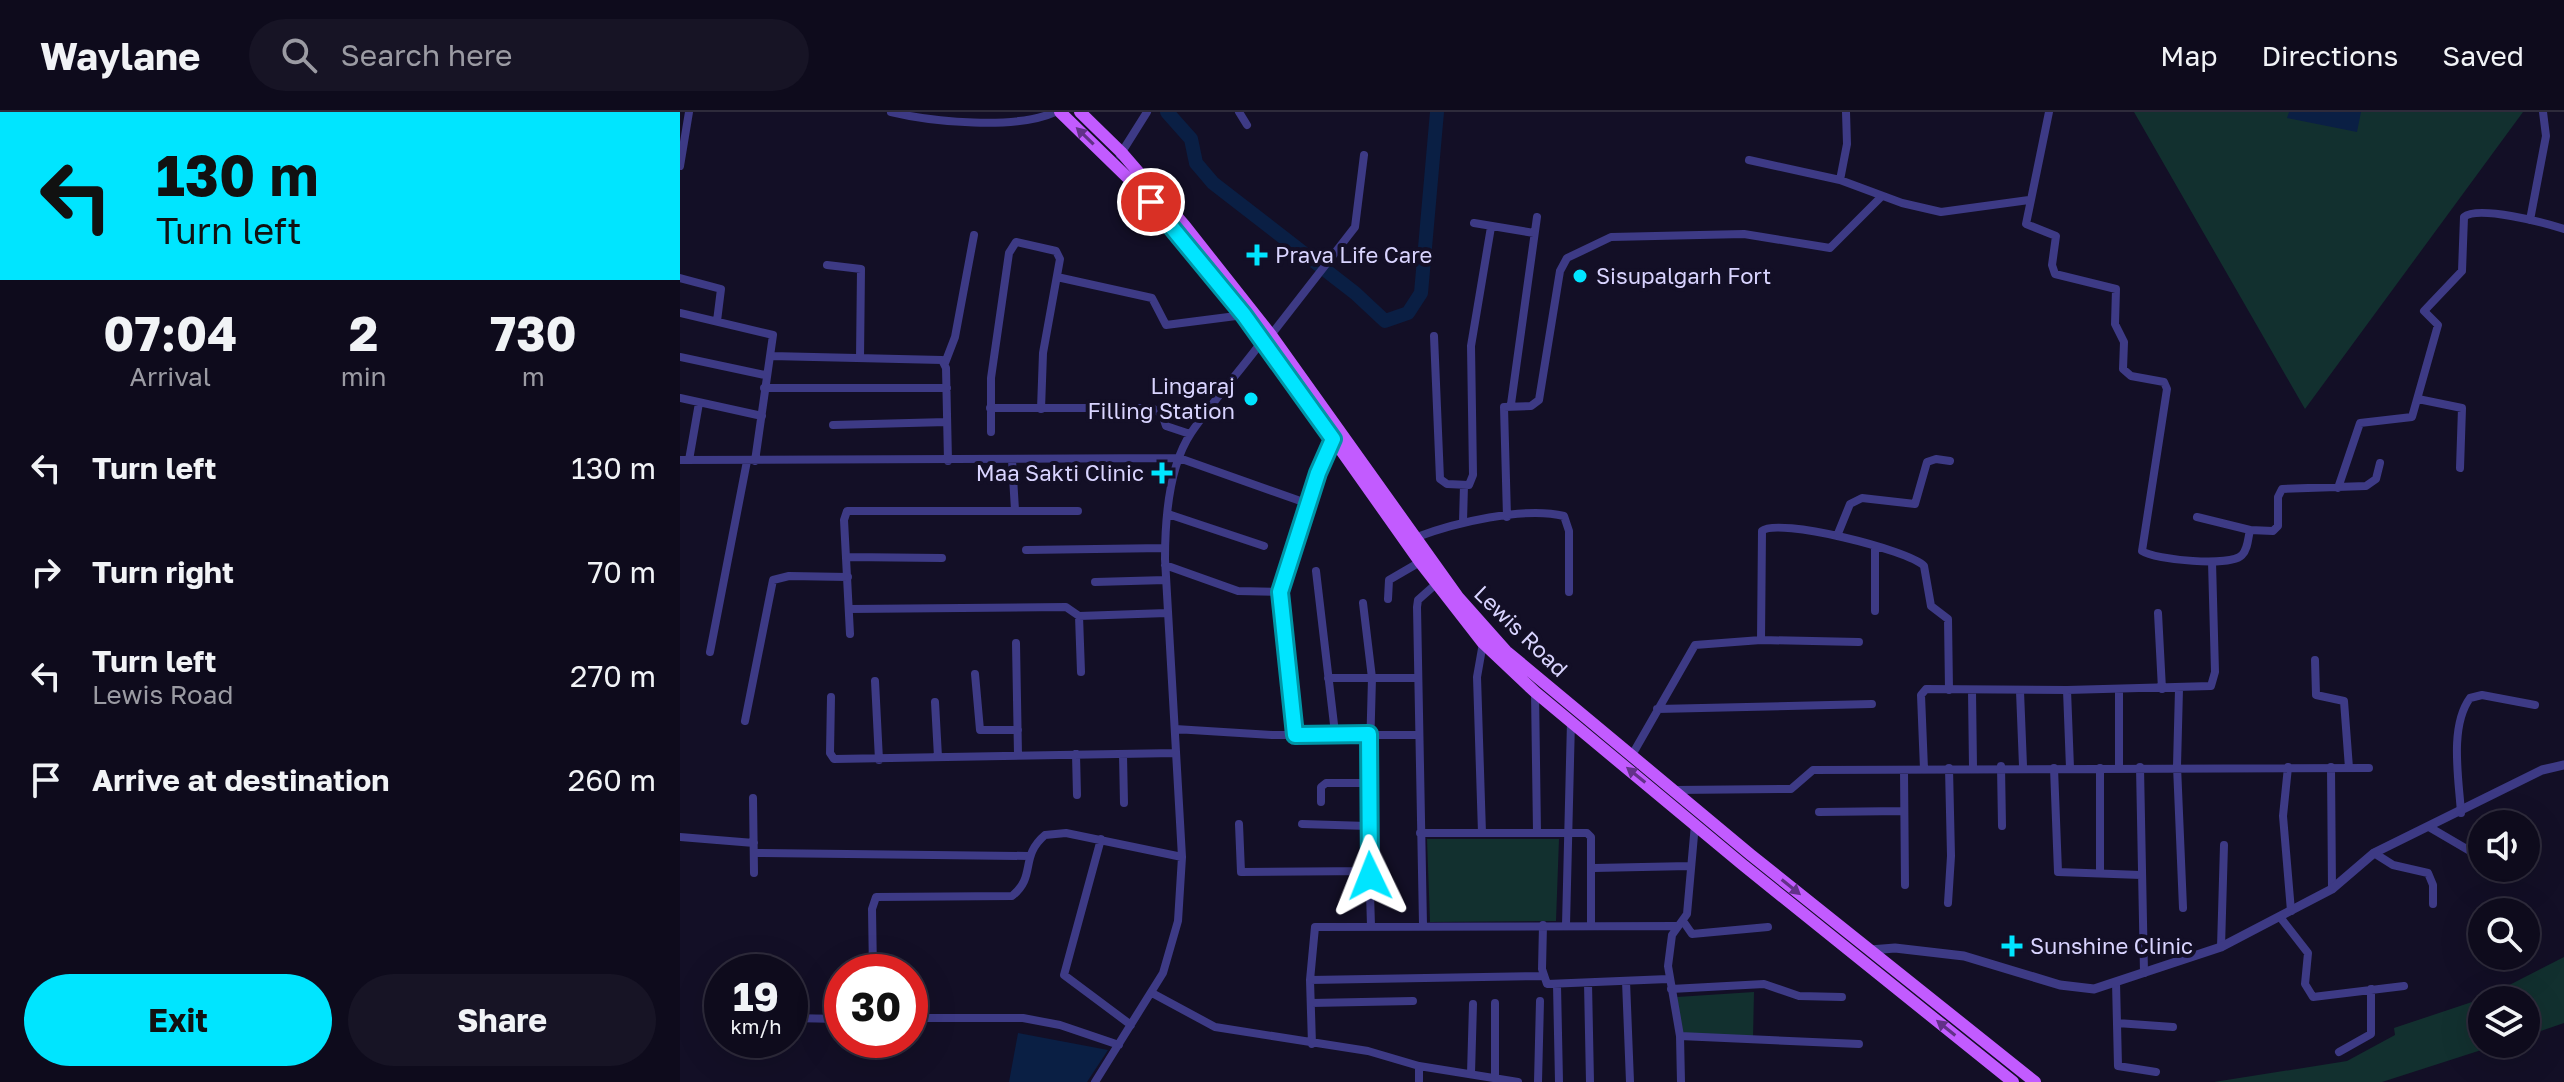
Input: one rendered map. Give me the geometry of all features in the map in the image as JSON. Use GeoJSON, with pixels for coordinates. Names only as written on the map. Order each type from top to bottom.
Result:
{"type":"FeatureCollection","features":[{"type":"Feature","properties":{"kind":"main road","name":"Lewis Road"},"geometry":{"type":"LineString","coordinates":[[1058,112],[1115,164],[1168,221],[1244,315],[1267,338]]}},
{"type":"Feature","properties":{"kind":"main road","name":"Lewis Road"},"geometry":{"type":"LineString","coordinates":[[1080,112],[1121,152],[1267,338],[1470,612],[1506,651],[1673,790],[1747,860],[2012,1075],[2035,1082]]}},
{"type":"Feature","properties":{"kind":"main road","name":"Lewis Road"},"geometry":{"type":"LineString","coordinates":[[1307,392],[1333,439],[1436,584],[1483,643],[1535,692],[1695,823],[1870,950],[1907,988]]}},
{"type":"Feature","properties":{"kind":"street"},"geometry":{"type":"LineString","coordinates":[[680,166],[689,112]]}},
{"type":"Feature","properties":{"kind":"street"},"geometry":{"type":"LineString","coordinates":[[891,112],[956,120],[1008,121],[1058,112]]}},
{"type":"Feature","properties":{"kind":"street"},"geometry":{"type":"LineString","coordinates":[[1239,112],[1247,125]]}},
{"type":"Feature","properties":{"kind":"street"},"geometry":{"type":"LineString","coordinates":[[1840,180],[1847,144],[1846,112]]}},
{"type":"Feature","properties":{"kind":"street"},"geometry":{"type":"LineString","coordinates":[[2049,112],[2029,200],[2027,227],[2050,232],[2057,240],[2053,271],[2116,289],[2115,324],[2124,342],[2122,365],[2126,374],[2166,385],[2142,551],[2164,557],[2212,562],[2240,557],[2250,530]]}},
{"type":"Feature","properties":{"kind":"street"},"geometry":{"type":"LineString","coordinates":[[2530,220],[2546,136],[2543,112]]}},
{"type":"Feature","properties":{"kind":"street"},"geometry":{"type":"LineString","coordinates":[[1115,164],[1145,115]]}},
{"type":"Feature","properties":{"kind":"street"},"geometry":{"type":"LineString","coordinates":[[1095,1082],[1152,993],[1173,950],[1182,891],[1165,565],[1168,514],[1179,458],[1190,434],[1340,249],[1358,219],[1364,155]]}},
{"type":"Feature","properties":{"kind":"street"},"geometry":{"type":"LineString","coordinates":[[1749,160],[1840,180],[1882,196],[1941,212],[2029,200]]}},
{"type":"Feature","properties":{"kind":"street"},"geometry":{"type":"LineString","coordinates":[[1511,404],[1536,404],[1542,393],[1560,271],[1567,258],[1611,237],[1744,234],[1830,248],[1882,196]]}},
{"type":"Feature","properties":{"kind":"street"},"geometry":{"type":"LineString","coordinates":[[2338,488],[2360,423],[2408,420],[2418,399],[2438,325],[2424,311],[2462,271],[2464,217],[2476,212],[2564,229]]}},
{"type":"Feature","properties":{"kind":"street"},"geometry":{"type":"LineString","coordinates":[[1507,517],[1503,411],[1511,404],[1537,217]]}},
{"type":"Feature","properties":{"kind":"street"},"geometry":{"type":"LineString","coordinates":[[1474,223],[1534,233]]}},
{"type":"Feature","properties":{"kind":"street"},"geometry":{"type":"LineString","coordinates":[[1434,336],[1440,479],[1447,484],[1464,485],[1471,483],[1473,475],[1471,346],[1491,227]]}},
{"type":"Feature","properties":{"kind":"street"},"geometry":{"type":"LineString","coordinates":[[948,461],[945,363],[955,337],[974,235]]}},
{"type":"Feature","properties":{"kind":"street"},"geometry":{"type":"LineString","coordinates":[[991,432],[993,356],[1011,244],[1056,251],[1060,259],[1043,353],[1041,409]]}},
{"type":"Feature","properties":{"kind":"street"},"geometry":{"type":"LineString","coordinates":[[827,265],[861,269],[860,358]]}},
{"type":"Feature","properties":{"kind":"street"},"geometry":{"type":"LineString","coordinates":[[1057,277],[1152,298],[1166,325],[1244,315]]}},
{"type":"Feature","properties":{"kind":"street"},"geometry":{"type":"LineString","coordinates":[[680,278],[721,289],[717,321]]}},
{"type":"Feature","properties":{"kind":"street"},"geometry":{"type":"LineString","coordinates":[[680,313],[773,335],[765,375],[762,416],[710,652]]}},
{"type":"Feature","properties":{"kind":"street"},"geometry":{"type":"LineString","coordinates":[[771,356],[937,359],[945,363]]}},
{"type":"Feature","properties":{"kind":"street"},"geometry":{"type":"LineString","coordinates":[[680,357],[765,375]]}},
{"type":"Feature","properties":{"kind":"street"},"geometry":{"type":"LineString","coordinates":[[764,388],[947,388]]}},
{"type":"Feature","properties":{"kind":"street"},"geometry":{"type":"LineString","coordinates":[[680,398],[762,416]]}},
{"type":"Feature","properties":{"kind":"street"},"geometry":{"type":"LineString","coordinates":[[2418,399],[2462,408],[2460,468]]}},
{"type":"Feature","properties":{"kind":"street"},"geometry":{"type":"LineString","coordinates":[[699,403],[684,460],[1179,458],[1309,504]]}},
{"type":"Feature","properties":{"kind":"street"},"geometry":{"type":"LineString","coordinates":[[990,408],[1152,408],[1162,414],[1166,426],[1190,434]]}},
{"type":"Feature","properties":{"kind":"street"},"geometry":{"type":"LineString","coordinates":[[833,425],[947,422]]}},
{"type":"Feature","properties":{"kind":"street"},"geometry":{"type":"LineString","coordinates":[[1295,735],[1280,592],[1333,439]]}},
{"type":"Feature","properties":{"kind":"street"},"geometry":{"type":"LineString","coordinates":[[1837,536],[1850,504],[1862,498],[1915,504],[1927,462],[1936,459],[1950,461]]}},
{"type":"Feature","properties":{"kind":"street"},"geometry":{"type":"LineString","coordinates":[[1012,460],[1015,510]]}},
{"type":"Feature","properties":{"kind":"street"},"geometry":{"type":"LineString","coordinates":[[2197,517],[2250,530],[2277,529],[2282,489],[2366,486],[2376,479],[2380,463]]}},
{"type":"Feature","properties":{"kind":"street"},"geometry":{"type":"LineString","coordinates":[[1463,522],[1464,485]]}},
{"type":"Feature","properties":{"kind":"street"},"geometry":{"type":"LineString","coordinates":[[850,634],[844,520],[847,511],[1078,511]]}},
{"type":"Feature","properties":{"kind":"street"},"geometry":{"type":"LineString","coordinates":[[1168,514],[1264,546]]}},
{"type":"Feature","properties":{"kind":"street"},"geometry":{"type":"LineString","coordinates":[[1417,537],[1463,522],[1564,516],[1569,531],[1569,592]]}},
{"type":"Feature","properties":{"kind":"street"},"geometry":{"type":"LineString","coordinates":[[1761,640],[1762,531],[1772,525],[1837,536],[1912,558],[1924,566],[1931,606],[1948,619],[1949,690]]}},
{"type":"Feature","properties":{"kind":"street"},"geometry":{"type":"LineString","coordinates":[[1875,547],[1875,611]]}},
{"type":"Feature","properties":{"kind":"street"},"geometry":{"type":"LineString","coordinates":[[1026,550],[1165,548]]}},
{"type":"Feature","properties":{"kind":"street"},"geometry":{"type":"LineString","coordinates":[[846,557],[942,558]]}},
{"type":"Feature","properties":{"kind":"street"},"geometry":{"type":"LineString","coordinates":[[1388,599],[1389,580],[1420,562]]}},
{"type":"Feature","properties":{"kind":"street"},"geometry":{"type":"LineString","coordinates":[[1924,769],[1922,691],[2206,688],[2214,681],[2212,562]]}},
{"type":"Feature","properties":{"kind":"street"},"geometry":{"type":"LineString","coordinates":[[1165,565],[1238,591],[1280,592]]}},
{"type":"Feature","properties":{"kind":"street"},"geometry":{"type":"LineString","coordinates":[[1316,571],[1335,733]]}},
{"type":"Feature","properties":{"kind":"street"},"geometry":{"type":"LineString","coordinates":[[745,721],[773,580],[789,576],[848,577]]}},
{"type":"Feature","properties":{"kind":"street"},"geometry":{"type":"LineString","coordinates":[[1095,582],[1166,580]]}},
{"type":"Feature","properties":{"kind":"street"},"geometry":{"type":"LineString","coordinates":[[1423,925],[1417,607],[1418,600],[1436,584]]}},
{"type":"Feature","properties":{"kind":"street"},"geometry":{"type":"LineString","coordinates":[[1363,603],[1372,678],[1368,826],[1371,926]]}},
{"type":"Feature","properties":{"kind":"street"},"geometry":{"type":"LineString","coordinates":[[849,609],[1058,606],[1073,610],[1079,616],[1081,672]]}},
{"type":"Feature","properties":{"kind":"street"},"geometry":{"type":"LineString","coordinates":[[1079,616],[1167,613]]}},
{"type":"Feature","properties":{"kind":"street"},"geometry":{"type":"LineString","coordinates":[[2158,613],[2162,689]]}},
{"type":"Feature","properties":{"kind":"street"},"geometry":{"type":"LineString","coordinates":[[1632,755],[1695,645],[1761,640],[1859,642]]}},
{"type":"Feature","properties":{"kind":"street"},"geometry":{"type":"LineString","coordinates":[[1016,643],[1018,755]]}},
{"type":"Feature","properties":{"kind":"street"},"geometry":{"type":"LineString","coordinates":[[1482,833],[1477,677],[1483,643]]}},
{"type":"Feature","properties":{"kind":"street"},"geometry":{"type":"LineString","coordinates":[[2315,660],[2316,695],[2344,701],[2349,768]]}},
{"type":"Feature","properties":{"kind":"street"},"geometry":{"type":"LineString","coordinates":[[975,674],[980,730],[1018,730]]}},
{"type":"Feature","properties":{"kind":"street"},"geometry":{"type":"LineString","coordinates":[[1328,678],[1418,678]]}},
{"type":"Feature","properties":{"kind":"street"},"geometry":{"type":"LineString","coordinates":[[875,681],[879,760]]}},
{"type":"Feature","properties":{"kind":"street"},"geometry":{"type":"LineString","coordinates":[[2179,689],[2177,766],[2183,908]]}},
{"type":"Feature","properties":{"kind":"street"},"geometry":{"type":"LineString","coordinates":[[2067,690],[2070,768]]}},
{"type":"Feature","properties":{"kind":"street"},"geometry":{"type":"LineString","coordinates":[[2119,690],[2119,767]]}},
{"type":"Feature","properties":{"kind":"street"},"geometry":{"type":"LineString","coordinates":[[1972,691],[1973,767]]}},
{"type":"Feature","properties":{"kind":"street"},"geometry":{"type":"LineString","coordinates":[[2020,691],[2023,766]]}},
{"type":"Feature","properties":{"kind":"street"},"geometry":{"type":"LineString","coordinates":[[1535,692],[1537,832]]}},
{"type":"Feature","properties":{"kind":"street"},"geometry":{"type":"LineString","coordinates":[[2461,813],[2458,767],[2460,731],[2466,703],[2470,698],[2482,695],[2535,705]]}},
{"type":"Feature","properties":{"kind":"street"},"geometry":{"type":"LineString","coordinates":[[831,697],[831,758],[879,760],[1176,753]]}},
{"type":"Feature","properties":{"kind":"street"},"geometry":{"type":"LineString","coordinates":[[935,702],[938,757]]}},
{"type":"Feature","properties":{"kind":"street"},"geometry":{"type":"LineString","coordinates":[[1657,709],[1872,704]]}},
{"type":"Feature","properties":{"kind":"street"},"geometry":{"type":"LineString","coordinates":[[1566,925],[1571,721]]}},
{"type":"Feature","properties":{"kind":"street"},"geometry":{"type":"LineString","coordinates":[[1175,729],[1295,735],[1418,735]]}},
{"type":"Feature","properties":{"kind":"street"},"geometry":{"type":"LineString","coordinates":[[1076,754],[1077,795]]}},
{"type":"Feature","properties":{"kind":"street"},"geometry":{"type":"LineString","coordinates":[[1123,755],[1124,803]]}},
{"type":"Feature","properties":{"kind":"street"},"geometry":{"type":"LineString","coordinates":[[1870,950],[1895,948],[1964,956],[2080,988],[2116,982],[2221,947],[2332,889],[2374,853],[2461,813],[2542,770],[2564,765]]}},
{"type":"Feature","properties":{"kind":"street"},"geometry":{"type":"LineString","coordinates":[[1673,790],[1791,789],[1813,770],[1904,771],[2001,766],[2369,768]]}},
{"type":"Feature","properties":{"kind":"street"},"geometry":{"type":"LineString","coordinates":[[2001,766],[2002,826]]}},
{"type":"Feature","properties":{"kind":"street"},"geometry":{"type":"LineString","coordinates":[[2140,767],[2144,973]]}},
{"type":"Feature","properties":{"kind":"street"},"geometry":{"type":"LineString","coordinates":[[2288,767],[2283,816],[2291,911]]}},
{"type":"Feature","properties":{"kind":"street"},"geometry":{"type":"LineString","coordinates":[[2331,767],[2332,889]]}},
{"type":"Feature","properties":{"kind":"street"},"geometry":{"type":"LineString","coordinates":[[1948,903],[1951,856],[1949,768]]}},
{"type":"Feature","properties":{"kind":"street"},"geometry":{"type":"LineString","coordinates":[[2054,768],[2055,867],[2064,874],[2141,875]]}},
{"type":"Feature","properties":{"kind":"street"},"geometry":{"type":"LineString","coordinates":[[2100,768],[2100,873]]}},
{"type":"Feature","properties":{"kind":"street"},"geometry":{"type":"LineString","coordinates":[[1904,771],[1905,885]]}},
{"type":"Feature","properties":{"kind":"street"},"geometry":{"type":"LineString","coordinates":[[1321,802],[1321,787],[1326,783],[1369,783]]}},
{"type":"Feature","properties":{"kind":"street"},"geometry":{"type":"LineString","coordinates":[[753,798],[754,873]]}},
{"type":"Feature","properties":{"kind":"street"},"geometry":{"type":"LineString","coordinates":[[1819,812],[1904,811]]}},
{"type":"Feature","properties":{"kind":"street"},"geometry":{"type":"LineString","coordinates":[[1681,1082],[1680,1036],[1668,979],[1670,945],[1687,914],[1695,823]]}},
{"type":"Feature","properties":{"kind":"street"},"geometry":{"type":"LineString","coordinates":[[1239,824],[1241,872],[1370,871]]}},
{"type":"Feature","properties":{"kind":"street"},"geometry":{"type":"LineString","coordinates":[[1302,824],[1368,826]]}},
{"type":"Feature","properties":{"kind":"street"},"geometry":{"type":"LineString","coordinates":[[2429,827],[2468,850]]}},
{"type":"Feature","properties":{"kind":"street"},"geometry":{"type":"LineString","coordinates":[[873,954],[872,909],[876,897],[1012,896],[1025,879],[1028,856],[1037,841],[1053,832],[1182,857]]}},
{"type":"Feature","properties":{"kind":"street"},"geometry":{"type":"LineString","coordinates":[[1420,833],[1587,833],[1591,837],[1594,868],[1591,924]]}},
{"type":"Feature","properties":{"kind":"street"},"geometry":{"type":"LineString","coordinates":[[680,837],[754,848],[1028,856]]}},
{"type":"Feature","properties":{"kind":"street"},"geometry":{"type":"LineString","coordinates":[[1101,839],[1064,975],[1131,1025]]}},
{"type":"Feature","properties":{"kind":"street"},"geometry":{"type":"LineString","coordinates":[[2221,947],[2224,845]]}},
{"type":"Feature","properties":{"kind":"street"},"geometry":{"type":"LineString","coordinates":[[2374,853],[2393,865],[2428,873],[2433,885],[2433,904]]}},
{"type":"Feature","properties":{"kind":"street"},"geometry":{"type":"LineString","coordinates":[[1594,868],[1690,866]]}},
{"type":"Feature","properties":{"kind":"street"},"geometry":{"type":"LineString","coordinates":[[2280,917],[2308,953],[2308,993],[2320,998],[2404,986]]}},
{"type":"Feature","properties":{"kind":"street"},"geometry":{"type":"LineString","coordinates":[[1312,1044],[1310,980],[1315,927],[1680,923],[1692,934],[1768,927]]}},
{"type":"Feature","properties":{"kind":"street"},"geometry":{"type":"LineString","coordinates":[[1543,925],[1543,976],[1547,984],[1668,979]]}},
{"type":"Feature","properties":{"kind":"street"},"geometry":{"type":"LineString","coordinates":[[1310,980],[1543,976]]}},
{"type":"Feature","properties":{"kind":"street"},"geometry":{"type":"LineString","coordinates":[[1626,981],[1630,1082]]}},
{"type":"Feature","properties":{"kind":"street"},"geometry":{"type":"LineString","coordinates":[[2116,982],[2118,1066],[2156,1072]]}},
{"type":"Feature","properties":{"kind":"street"},"geometry":{"type":"LineString","coordinates":[[1588,983],[1590,1082]]}},
{"type":"Feature","properties":{"kind":"street"},"geometry":{"type":"LineString","coordinates":[[1671,989],[1764,984],[1799,996],[1842,997]]}},
{"type":"Feature","properties":{"kind":"street"},"geometry":{"type":"LineString","coordinates":[[1557,985],[1559,1082]]}},
{"type":"Feature","properties":{"kind":"street"},"geometry":{"type":"LineString","coordinates":[[2339,1052],[2371,1034],[2371,989]]}},
{"type":"Feature","properties":{"kind":"street"},"geometry":{"type":"LineString","coordinates":[[1152,993],[1215,1027],[1368,1051],[1419,1066],[1518,1082]]}},
{"type":"Feature","properties":{"kind":"street"},"geometry":{"type":"LineString","coordinates":[[1311,1003],[1413,1001]]}},
{"type":"Feature","properties":{"kind":"street"},"geometry":{"type":"LineString","coordinates":[[1538,1082],[1540,1001]]}},
{"type":"Feature","properties":{"kind":"street"},"geometry":{"type":"LineString","coordinates":[[1495,1003],[1495,1077]]}},
{"type":"Feature","properties":{"kind":"street"},"geometry":{"type":"LineString","coordinates":[[1471,1074],[1473,1004]]}},
{"type":"Feature","properties":{"kind":"street"},"geometry":{"type":"LineString","coordinates":[[928,1018],[1023,1018],[1060,1025],[1119,1045]]}},
{"type":"Feature","properties":{"kind":"street"},"geometry":{"type":"LineString","coordinates":[[2117,1023],[2173,1027]]}},
{"type":"Feature","properties":{"kind":"street"},"geometry":{"type":"LineString","coordinates":[[1680,1036],[1859,1044]]}},
{"type":"Feature","properties":{"kind":"street"},"geometry":{"type":"LineString","coordinates":[[1419,1066],[1419,1082]]}},
{"type":"Feature","properties":{"kind":"green space"},"geometry":{"type":"Polygon","coordinates":[[[2134,112],[2523,112],[2305,409],[2134,112]]]}},
{"type":"Feature","properties":{"kind":"green space"},"geometry":{"type":"Polygon","coordinates":[[[1427,839],[1559,839],[1556,921],[1430,922],[1427,839]]]}},
{"type":"Feature","properties":{"kind":"green space"},"geometry":{"type":"Polygon","coordinates":[[[2564,957],[2564,1023],[2540,1031],[2540,986],[2507,986],[2564,957]]]}},
{"type":"Feature","properties":{"kind":"green space"},"geometry":{"type":"Polygon","coordinates":[[[1754,992],[1753,1038],[1683,1037],[1677,997],[1754,992]]]}},
{"type":"Feature","properties":{"kind":"green space"},"geometry":{"type":"Polygon","coordinates":[[[2468,1003],[2468,1054],[2382,1082],[2214,1082],[2347,1061],[2395,1035],[2394,1028],[2468,1003]]]}},
{"type":"Feature","properties":{"kind":"water"},"geometry":{"type":"Polygon","coordinates":[[[2289,112],[2361,112],[2357,132],[2287,118],[2289,112]]]}},
{"type":"Feature","properties":{"kind":"water"},"geometry":{"type":"Polygon","coordinates":[[[1018,1033],[1108,1050],[1087,1082],[1009,1082],[1018,1033]]]}},
{"type":"Feature","properties":{"kind":"waterway"},"geometry":{"type":"LineString","coordinates":[[1167,112],[1191,139],[1196,163],[1213,183],[1355,293],[1385,321],[1408,313],[1421,293],[1437,112]]}},
{"type":"Feature","properties":{"kind":"place","name":"Prava Life Care"},"geometry":{"type":"Point","coordinates":[1257,255]}},
{"type":"Feature","properties":{"kind":"place","name":"Sisupalgarh Fort"},"geometry":{"type":"Point","coordinates":[1580,276]}},
{"type":"Feature","properties":{"kind":"place","name":"Lingaraj Filling Station"},"geometry":{"type":"Point","coordinates":[1251,399]}},
{"type":"Feature","properties":{"kind":"place","name":"Maa Sakti Clinic"},"geometry":{"type":"Point","coordinates":[1162,473]}},
{"type":"Feature","properties":{"kind":"place","name":"Sunshine Clinic"},"geometry":{"type":"Point","coordinates":[2012,946]}},
{"type":"Feature","properties":{"kind":"route"},"geometry":{"type":"LineString","coordinates":[[1151,202],[1244,315],[1333,439],[1318,473],[1287,567],[1280,601],[1295,735],[1369,734],[1370,876]]}}]}
